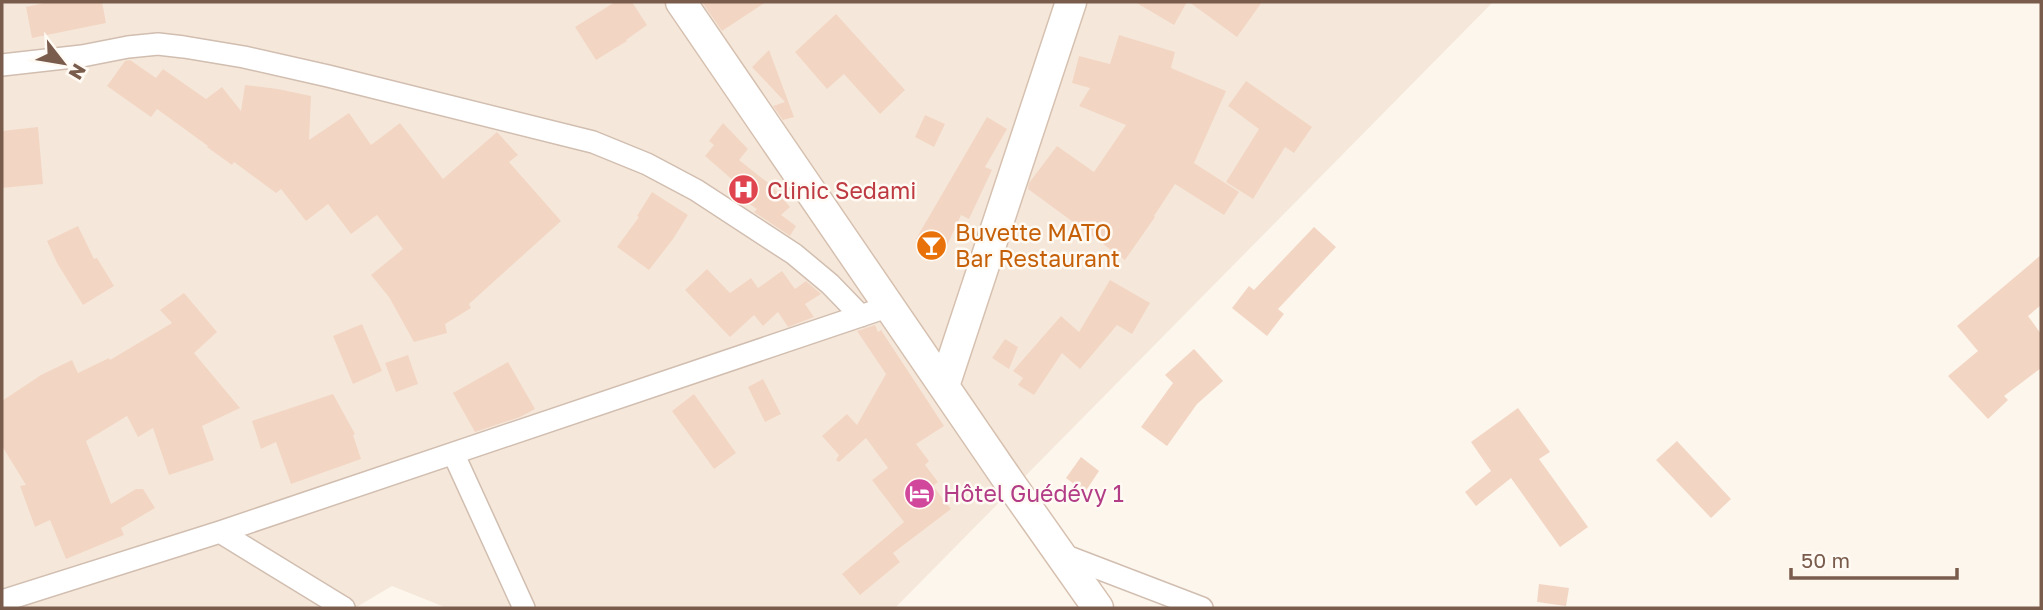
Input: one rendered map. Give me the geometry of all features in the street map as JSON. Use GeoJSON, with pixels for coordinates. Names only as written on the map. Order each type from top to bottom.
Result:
{"type":"FeatureCollection","features":[{"type":"Feature","properties":{"kind":"main road"},"geometry":{"type":"LineString","coordinates":[[681,2],[1098,608]]}},
{"type":"Feature","properties":{"kind":"main road"},"geometry":{"type":"LineString","coordinates":[[944,386],[1071,2]]}},
{"type":"Feature","properties":{"kind":"street"},"geometry":{"type":"LineString","coordinates":[[2,65],[158,44],[184,47],[316,73],[593,142],[646,164],[696,190],[794,254],[830,284],[861,316]]}},
{"type":"Feature","properties":{"kind":"street"},"geometry":{"type":"LineString","coordinates":[[2,601],[454,455],[890,306]]}},
{"type":"Feature","properties":{"kind":"street"},"geometry":{"type":"LineString","coordinates":[[454,455],[524,608]]}},
{"type":"Feature","properties":{"kind":"street"},"geometry":{"type":"LineString","coordinates":[[220,532],[344,608]]}},
{"type":"Feature","properties":{"kind":"street"},"geometry":{"type":"LineString","coordinates":[[1061,554],[1202,608]]}},
{"type":"Feature","properties":{"kind":"shaded area"},"geometry":{"type":"Polygon","coordinates":[[[2,2],[1493,2],[895,608],[447,608],[392,586],[355,608],[2,608],[2,2]]]}},
{"type":"Feature","properties":{"kind":"building"},"geometry":{"type":"Polygon","coordinates":[[[49,2],[102,2],[106,23],[32,38],[26,7],[49,2]]]}},
{"type":"Feature","properties":{"kind":"building"},"geometry":{"type":"Polygon","coordinates":[[[615,2],[632,2],[647,25],[596,60],[575,27],[615,2]]]}},
{"type":"Feature","properties":{"kind":"building"},"geometry":{"type":"Polygon","coordinates":[[[702,2],[766,2],[722,31],[702,2]]]}},
{"type":"Feature","properties":{"kind":"building"},"geometry":{"type":"Polygon","coordinates":[[[1135,2],[1187,2],[1174,25],[1135,2]]]}},
{"type":"Feature","properties":{"kind":"building"},"geometry":{"type":"Polygon","coordinates":[[[1189,2],[1262,2],[1237,37],[1189,2]]]}},
{"type":"Feature","properties":{"kind":"building"},"geometry":{"type":"Polygon","coordinates":[[[836,14],[905,90],[880,114],[844,74],[827,89],[795,52],[836,14]]]}},
{"type":"Feature","properties":{"kind":"building"},"geometry":{"type":"Polygon","coordinates":[[[1119,35],[1175,52],[1171,68],[1226,91],[1194,163],[1239,192],[1224,215],[1175,184],[1125,260],[1028,189],[1029,183],[1057,146],[1094,172],[1126,125],[1079,106],[1090,88],[1072,83],[1079,56],[1110,64],[1119,35]]]}},
{"type":"Feature","properties":{"kind":"building"},"geometry":{"type":"Polygon","coordinates":[[[769,50],[794,117],[783,120],[773,106],[785,102],[752,67],[769,50]]]}},
{"type":"Feature","properties":{"kind":"building"},"geometry":{"type":"Polygon","coordinates":[[[130,60],[156,78],[163,69],[206,99],[222,87],[241,111],[245,85],[311,96],[309,140],[349,113],[371,145],[400,123],[443,179],[497,132],[518,155],[509,162],[561,221],[469,304],[471,308],[445,324],[447,333],[414,342],[389,297],[371,275],[403,249],[377,215],[351,234],[328,204],[306,221],[281,189],[276,193],[234,162],[232,165],[157,109],[151,117],[107,86],[125,61],[130,60]]]}},
{"type":"Feature","properties":{"kind":"building"},"geometry":{"type":"Polygon","coordinates":[[[1246,81],[1312,127],[1294,153],[1285,147],[1253,199],[1226,182],[1259,129],[1228,106],[1246,81]]]}},
{"type":"Feature","properties":{"kind":"building"},"geometry":{"type":"Polygon","coordinates":[[[925,115],[945,124],[934,147],[915,137],[925,115]]]}},
{"type":"Feature","properties":{"kind":"building"},"geometry":{"type":"Polygon","coordinates":[[[987,117],[1007,129],[985,167],[992,170],[969,219],[961,215],[944,252],[916,239],[987,117]]]}},
{"type":"Feature","properties":{"kind":"building"},"geometry":{"type":"Polygon","coordinates":[[[723,123],[748,149],[739,160],[772,186],[790,207],[781,215],[796,226],[790,236],[754,212],[757,209],[731,192],[736,183],[705,156],[714,145],[709,141],[723,123]]]}},
{"type":"Feature","properties":{"kind":"building"},"geometry":{"type":"Polygon","coordinates":[[[38,127],[43,184],[2,188],[2,131],[38,127]]]}},
{"type":"Feature","properties":{"kind":"building"},"geometry":{"type":"Polygon","coordinates":[[[652,192],[688,215],[649,270],[617,247],[639,217],[637,216],[652,192]]]}},
{"type":"Feature","properties":{"kind":"building"},"geometry":{"type":"Polygon","coordinates":[[[78,226],[94,259],[97,258],[114,286],[83,305],[47,241],[78,226]]]}},
{"type":"Feature","properties":{"kind":"building"},"geometry":{"type":"Polygon","coordinates":[[[1314,227],[1336,247],[1278,309],[1284,314],[1267,336],[1232,308],[1249,286],[1254,290],[1314,227]]]}},
{"type":"Feature","properties":{"kind":"building"},"geometry":{"type":"Polygon","coordinates":[[[2041,255],[2041,305],[2028,316],[2041,334],[2041,368],[2004,396],[2008,400],[1988,419],[1948,376],[1978,351],[1957,326],[2041,255]]]}},
{"type":"Feature","properties":{"kind":"building"},"geometry":{"type":"Polygon","coordinates":[[[707,269],[730,293],[751,278],[758,288],[782,271],[795,289],[806,281],[821,294],[805,304],[814,317],[788,327],[778,312],[763,326],[754,315],[730,337],[685,290],[707,269]]]}},
{"type":"Feature","properties":{"kind":"building"},"geometry":{"type":"Polygon","coordinates":[[[1110,280],[1150,303],[1132,334],[1117,325],[1080,369],[1062,353],[1034,395],[1018,385],[1023,378],[1013,371],[1061,316],[1079,332],[1110,280]]]}},
{"type":"Feature","properties":{"kind":"building"},"geometry":{"type":"Polygon","coordinates":[[[184,293],[217,332],[194,353],[240,408],[202,426],[214,460],[169,475],[153,428],[138,437],[127,416],[86,441],[111,504],[136,489],[143,489],[155,508],[121,528],[124,535],[66,559],[50,520],[35,527],[20,486],[26,485],[2,446],[2,401],[41,375],[72,360],[78,373],[109,358],[110,360],[172,323],[160,310],[184,293]]]}},
{"type":"Feature","properties":{"kind":"building"},"geometry":{"type":"Polygon","coordinates":[[[362,324],[382,371],[353,384],[333,336],[362,324]]]}},
{"type":"Feature","properties":{"kind":"building"},"geometry":{"type":"Polygon","coordinates":[[[875,325],[878,332],[881,330],[944,426],[916,444],[929,461],[925,465],[938,482],[933,486],[951,509],[893,553],[900,562],[860,595],[842,574],[904,522],[872,480],[888,468],[866,438],[839,462],[836,460],[839,455],[822,436],[847,414],[857,425],[886,374],[857,331],[875,325]]]}},
{"type":"Feature","properties":{"kind":"building"},"geometry":{"type":"Polygon","coordinates":[[[1005,339],[1018,347],[1009,369],[992,358],[1005,339]]]}},
{"type":"Feature","properties":{"kind":"building"},"geometry":{"type":"Polygon","coordinates":[[[1194,349],[1223,381],[1197,404],[1167,446],[1141,427],[1173,383],[1165,375],[1194,349]]]}},
{"type":"Feature","properties":{"kind":"building"},"geometry":{"type":"Polygon","coordinates":[[[408,355],[418,384],[396,392],[385,363],[408,355]]]}},
{"type":"Feature","properties":{"kind":"building"},"geometry":{"type":"Polygon","coordinates":[[[508,362],[535,409],[520,417],[475,432],[453,393],[508,362]]]}},
{"type":"Feature","properties":{"kind":"building"},"geometry":{"type":"Polygon","coordinates":[[[763,379],[781,414],[765,422],[748,387],[763,379]]]}},
{"type":"Feature","properties":{"kind":"building"},"geometry":{"type":"Polygon","coordinates":[[[333,394],[355,434],[353,435],[361,459],[291,484],[276,442],[261,449],[252,421],[333,394]]]}},
{"type":"Feature","properties":{"kind":"building"},"geometry":{"type":"Polygon","coordinates":[[[694,394],[736,453],[714,469],[672,411],[694,394]]]}},
{"type":"Feature","properties":{"kind":"building"},"geometry":{"type":"Polygon","coordinates":[[[1518,408],[1550,452],[1539,459],[1588,527],[1560,547],[1511,478],[1476,506],[1465,492],[1491,471],[1471,442],[1518,408]]]}},
{"type":"Feature","properties":{"kind":"building"},"geometry":{"type":"Polygon","coordinates":[[[1677,441],[1731,499],[1711,518],[1656,460],[1677,441]]]}},
{"type":"Feature","properties":{"kind":"building"},"geometry":{"type":"Polygon","coordinates":[[[1081,457],[1099,471],[1085,492],[1066,478],[1081,457]]]}},
{"type":"Feature","properties":{"kind":"building"},"geometry":{"type":"Polygon","coordinates":[[[1539,584],[1569,588],[1566,606],[1537,602],[1539,584]]]}},
{"type":"Feature","properties":{"kind":"place","name":"Clinic Sedami"},"geometry":{"type":"Point","coordinates":[744,190]}},
{"type":"Feature","properties":{"kind":"place","name":"Buvette MATO Bar Restaurant"},"geometry":{"type":"Point","coordinates":[932,245]}},
{"type":"Feature","properties":{"kind":"place","name":"Hôtel Guédévy 1"},"geometry":{"type":"Point","coordinates":[920,493]}}]}
